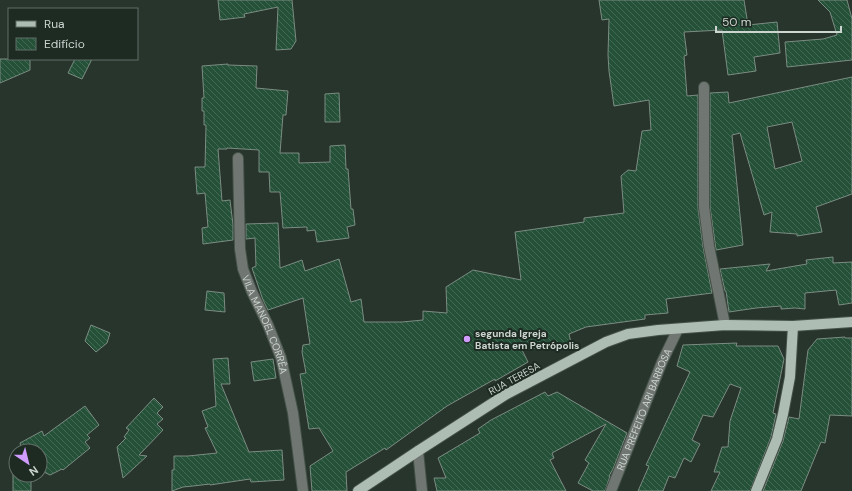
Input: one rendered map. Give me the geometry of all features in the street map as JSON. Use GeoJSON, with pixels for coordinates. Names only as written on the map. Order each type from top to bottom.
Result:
{"type":"FeatureCollection","features":[{"type":"Feature","properties":{"kind":"main road","name":"RUA TERESA"},"geometry":{"type":"LineString","coordinates":[[358,491],[505,395],[606,342],[628,334],[658,330],[725,325],[793,326],[852,322]]}},
{"type":"Feature","properties":{"kind":"main road"},"geometry":{"type":"LineString","coordinates":[[756,491],[777,439],[783,414],[790,377],[793,326]]}},
{"type":"Feature","properties":{"kind":"street"},"geometry":{"type":"LineString","coordinates":[[704,87],[704,207],[709,246],[725,325]]}},
{"type":"Feature","properties":{"kind":"street","name":"VILA MANOEL CORRÊA"},"geometry":{"type":"LineString","coordinates":[[238,158],[240,249],[243,269],[281,358],[293,412],[303,491]]}},
{"type":"Feature","properties":{"kind":"street","name":"RUA PREFEITO ARI BARBOSA"},"geometry":{"type":"LineString","coordinates":[[611,491],[662,362],[678,329]]}},
{"type":"Feature","properties":{"kind":"street"},"geometry":{"type":"LineString","coordinates":[[418,451],[422,491]]}},
{"type":"Feature","properties":{"kind":"building"},"geometry":{"type":"Polygon","coordinates":[[[218,0],[292,0],[296,41],[291,49],[276,50],[278,7],[244,14],[245,17],[220,20],[218,0]]]}},
{"type":"Feature","properties":{"kind":"building"},"geometry":{"type":"Polygon","coordinates":[[[599,0],[744,0],[748,25],[777,22],[780,53],[754,57],[756,71],[728,75],[722,30],[684,32],[687,55],[684,56],[687,96],[698,95],[698,208],[703,247],[712,293],[666,299],[668,313],[645,315],[645,319],[586,327],[569,334],[571,343],[522,350],[528,362],[447,406],[386,450],[385,448],[346,472],[347,491],[312,491],[310,466],[333,451],[319,428],[309,429],[300,374],[306,373],[302,352],[303,345],[310,344],[303,298],[268,310],[252,268],[256,266],[255,238],[246,239],[246,224],[278,223],[280,268],[302,260],[305,271],[339,259],[351,302],[361,299],[364,322],[402,322],[423,320],[423,311],[447,313],[446,287],[473,270],[521,280],[515,232],[584,222],[584,218],[624,213],[621,176],[628,170],[636,171],[642,131],[651,130],[649,100],[614,106],[608,55],[609,19],[602,20],[599,0]]]}},
{"type":"Feature","properties":{"kind":"building"},"geometry":{"type":"Polygon","coordinates":[[[818,0],[847,0],[852,19],[852,60],[787,67],[785,42],[823,39],[837,35],[830,12],[818,0]]]}},
{"type":"Feature","properties":{"kind":"building"},"geometry":{"type":"Polygon","coordinates":[[[0,59],[30,60],[30,70],[0,83],[0,59]]]}},
{"type":"Feature","properties":{"kind":"building"},"geometry":{"type":"Polygon","coordinates":[[[74,60],[92,60],[82,79],[68,73],[74,60]]]}},
{"type":"Feature","properties":{"kind":"building"},"geometry":{"type":"Polygon","coordinates":[[[228,64],[257,66],[256,88],[288,91],[286,115],[283,115],[280,153],[299,153],[299,163],[330,162],[330,146],[345,145],[346,169],[348,169],[351,209],[353,209],[355,225],[347,227],[349,238],[317,242],[315,230],[307,231],[307,227],[283,228],[280,192],[270,192],[269,172],[259,172],[259,150],[227,148],[218,149],[222,201],[230,200],[233,240],[203,244],[202,228],[208,227],[205,193],[197,194],[195,167],[205,167],[206,125],[204,125],[204,111],[202,111],[202,98],[204,98],[202,66],[228,64]]]}},
{"type":"Feature","properties":{"kind":"building"},"geometry":{"type":"Polygon","coordinates":[[[852,77],[852,194],[816,207],[822,232],[797,236],[797,234],[770,232],[772,212],[764,215],[740,133],[732,135],[743,245],[716,250],[710,207],[710,93],[728,92],[729,103],[852,77]],[[792,122],[767,127],[775,169],[802,161],[792,122]]]}},
{"type":"Feature","properties":{"kind":"building"},"geometry":{"type":"Polygon","coordinates":[[[339,93],[340,122],[325,122],[325,94],[339,93]]]}},
{"type":"Feature","properties":{"kind":"building"},"geometry":{"type":"Polygon","coordinates":[[[833,257],[833,263],[852,262],[852,303],[839,305],[836,290],[805,293],[805,309],[781,309],[781,306],[729,312],[726,291],[720,269],[770,264],[766,271],[807,264],[806,260],[833,257]]]}},
{"type":"Feature","properties":{"kind":"building"},"geometry":{"type":"Polygon","coordinates":[[[207,291],[224,293],[225,312],[205,310],[207,291]]]}},
{"type":"Feature","properties":{"kind":"building"},"geometry":{"type":"Polygon","coordinates":[[[91,325],[110,333],[107,343],[96,352],[85,341],[91,325]]]}},
{"type":"Feature","properties":{"kind":"building"},"geometry":{"type":"Polygon","coordinates":[[[852,338],[852,416],[830,415],[825,443],[821,442],[801,491],[763,491],[783,441],[789,417],[799,419],[808,350],[817,339],[852,338]]]}},
{"type":"Feature","properties":{"kind":"building"},"geometry":{"type":"Polygon","coordinates":[[[737,343],[736,346],[778,346],[784,359],[773,413],[776,414],[771,437],[750,491],[711,491],[720,472],[714,472],[722,447],[728,447],[730,421],[741,388],[730,384],[713,417],[703,415],[692,440],[700,444],[691,462],[684,458],[675,478],[669,476],[663,491],[638,491],[649,466],[646,465],[690,372],[677,366],[683,345],[737,343]]]}},
{"type":"Feature","properties":{"kind":"building"},"geometry":{"type":"Polygon","coordinates":[[[228,358],[230,384],[221,384],[249,452],[282,450],[284,480],[251,482],[250,479],[210,485],[183,487],[172,491],[174,456],[217,453],[205,428],[208,427],[202,411],[216,406],[213,359],[228,358]]]}},
{"type":"Feature","properties":{"kind":"building"},"geometry":{"type":"Polygon","coordinates":[[[273,359],[276,378],[254,381],[251,362],[273,359]]]}},
{"type":"Feature","properties":{"kind":"building"},"geometry":{"type":"Polygon","coordinates":[[[545,392],[548,396],[557,392],[627,433],[609,476],[605,491],[593,491],[578,483],[589,463],[585,460],[606,424],[552,453],[554,458],[550,460],[566,491],[437,491],[434,478],[446,478],[438,458],[480,433],[478,429],[491,420],[545,392]]]}},
{"type":"Feature","properties":{"kind":"building"},"geometry":{"type":"Polygon","coordinates":[[[154,398],[163,407],[157,413],[163,419],[157,424],[163,430],[139,455],[147,456],[123,478],[117,447],[126,438],[124,437],[129,430],[126,428],[154,398]]]}},
{"type":"Feature","properties":{"kind":"building"},"geometry":{"type":"Polygon","coordinates":[[[85,406],[99,425],[87,435],[90,438],[85,442],[90,448],[63,470],[62,469],[50,475],[48,474],[48,443],[20,443],[42,431],[44,436],[85,406]]]}},
{"type":"Feature","properties":{"kind":"building"},"geometry":{"type":"Polygon","coordinates":[[[13,483],[31,483],[31,491],[13,491],[13,483]]]}},
{"type":"Feature","properties":{"kind":"place","name":"segunda Igreja Batista em Petrópolis"},"geometry":{"type":"Point","coordinates":[467,339]}}]}
